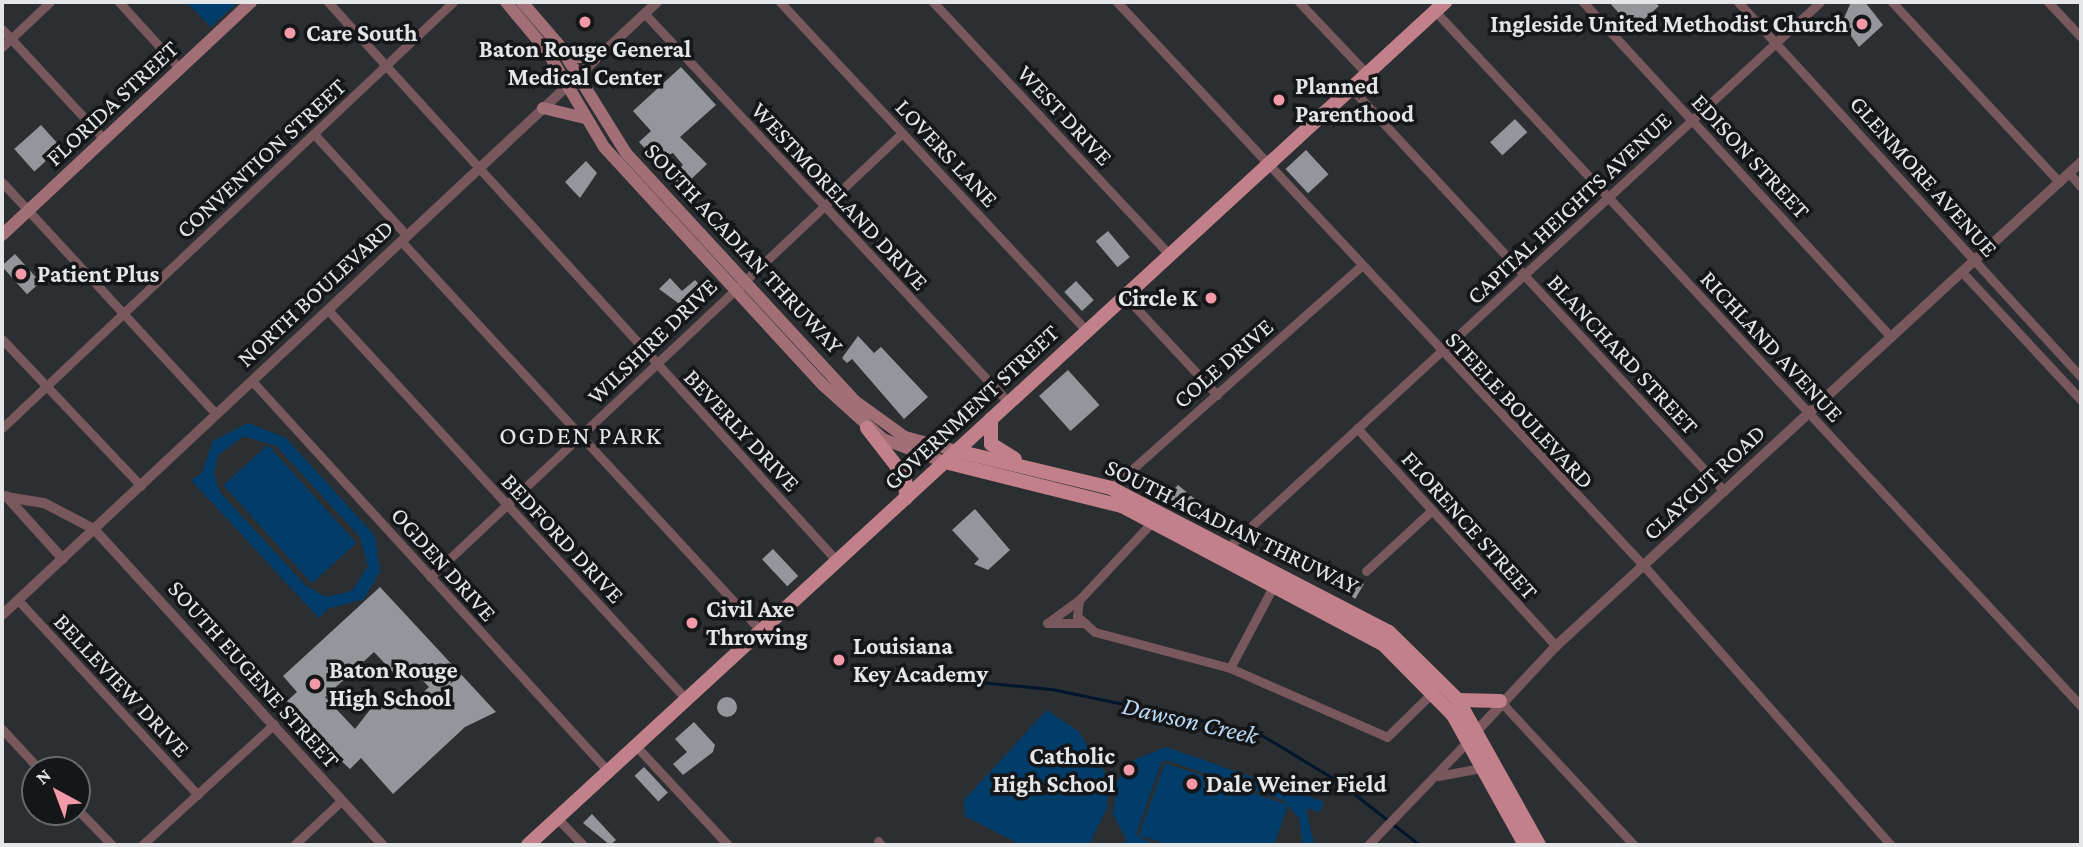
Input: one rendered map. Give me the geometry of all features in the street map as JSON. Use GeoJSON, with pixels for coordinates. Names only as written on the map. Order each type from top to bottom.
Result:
{"type":"FeatureCollection","features":[{"type":"Feature","properties":{"kind":"main road","name":"FLORIDA STREET"},"geometry":{"type":"LineString","coordinates":[[2,235],[251,2]]}},
{"type":"Feature","properties":{"kind":"main road","name":"SOUTH ACADIAN THRUWAY"},"geometry":{"type":"LineString","coordinates":[[506,2],[547,51],[585,118],[867,428],[898,448],[944,462],[1076,491],[1230,554]]}},
{"type":"Feature","properties":{"kind":"main road","name":"SOUTH ACADIAN THRUWAY"},"geometry":{"type":"LineString","coordinates":[[522,2],[563,50],[626,153],[739,285],[869,415],[905,437],[1111,488],[1277,579],[1389,632],[1458,700],[1472,735],[1480,768],[1525,845]]}},
{"type":"Feature","properties":{"kind":"main road","name":"GOVERNMENT STREET"},"geometry":{"type":"LineString","coordinates":[[528,845],[1440,6]]}},
{"type":"Feature","properties":{"kind":"main road"},"geometry":{"type":"LineString","coordinates":[[563,50],[580,57],[604,51]]}},
{"type":"Feature","properties":{"kind":"main road"},"geometry":{"type":"LineString","coordinates":[[543,108],[585,118]]}},
{"type":"Feature","properties":{"kind":"main road"},"geometry":{"type":"LineString","coordinates":[[991,419],[991,444],[1025,465]]}},
{"type":"Feature","properties":{"kind":"main road"},"geometry":{"type":"LineString","coordinates":[[867,428],[905,478],[906,498]]}},
{"type":"Feature","properties":{"kind":"main road","name":"SOUTH ACADIAN THRUWAY"},"geometry":{"type":"LineString","coordinates":[[1277,579],[1384,645],[1434,691],[1472,735],[1539,845]]}},
{"type":"Feature","properties":{"kind":"main road"},"geometry":{"type":"LineString","coordinates":[[1458,700],[1500,701]]}},
{"type":"Feature","properties":{"kind":"street"},"geometry":{"type":"LineString","coordinates":[[2,47],[50,2]]}},
{"type":"Feature","properties":{"kind":"street"},"geometry":{"type":"LineString","coordinates":[[119,2],[180,69]]}},
{"type":"Feature","properties":{"kind":"street","name":"BEVERLY DRIVE"},"geometry":{"type":"LineString","coordinates":[[328,2],[655,366],[837,561]]}},
{"type":"Feature","properties":{"kind":"street","name":"CONVENTION STREET"},"geometry":{"type":"LineString","coordinates":[[2,428],[453,2]]}},
{"type":"Feature","properties":{"kind":"street","name":"NORTH BOULEVARD"},"geometry":{"type":"LineString","coordinates":[[2,615],[657,2]]}},
{"type":"Feature","properties":{"kind":"street","name":"LOVERS LANE"},"geometry":{"type":"LineString","coordinates":[[780,2],[1087,331]]}},
{"type":"Feature","properties":{"kind":"street","name":"WEST DRIVE"},"geometry":{"type":"LineString","coordinates":[[933,2],[1170,255]]}},
{"type":"Feature","properties":{"kind":"street","name":"STEELE BOULEVARD"},"geometry":{"type":"LineString","coordinates":[[1117,2],[1360,267],[1644,566],[1891,845]]}},
{"type":"Feature","properties":{"kind":"street"},"geometry":{"type":"LineString","coordinates":[[1299,2],[1367,74]]}},
{"type":"Feature","properties":{"kind":"street","name":"EDISON STREET"},"geometry":{"type":"LineString","coordinates":[[1583,2],[1891,337]]}},
{"type":"Feature","properties":{"kind":"street","name":"GLENMORE AVENUE"},"geometry":{"type":"LineString","coordinates":[[1738,2],[2081,377]]}},
{"type":"Feature","properties":{"kind":"street","name":"CAPITAL HEIGHTS AVENUE"},"geometry":{"type":"LineString","coordinates":[[1230,554],[1357,428],[1820,2]]}},
{"type":"Feature","properties":{"kind":"street"},"geometry":{"type":"LineString","coordinates":[[1892,2],[2059,182]]}},
{"type":"Feature","properties":{"kind":"street"},"geometry":{"type":"LineString","coordinates":[[2048,2],[2081,37]]}},
{"type":"Feature","properties":{"kind":"street","name":"RICHLAND AVENUE"},"geometry":{"type":"LineString","coordinates":[[1440,6],[1608,198],[2081,706]]}},
{"type":"Feature","properties":{"kind":"street","name":"WESTMORELAND DRIVE"},"geometry":{"type":"LineString","coordinates":[[645,14],[1009,403]]}},
{"type":"Feature","properties":{"kind":"street"},"geometry":{"type":"LineString","coordinates":[[2,29],[104,139]]}},
{"type":"Feature","properties":{"kind":"street","name":"BLANCHARD STREET"},"geometry":{"type":"LineString","coordinates":[[1351,88],[1724,491]]}},
{"type":"Feature","properties":{"kind":"street","name":"WILSHIRE DRIVE"},"geometry":{"type":"LineString","coordinates":[[430,578],[902,133]]}},
{"type":"Feature","properties":{"kind":"street"},"geometry":{"type":"LineString","coordinates":[[314,134],[404,239],[581,436],[761,631]]}},
{"type":"Feature","properties":{"kind":"street","name":"CLAYCUT ROAD"},"geometry":{"type":"LineString","coordinates":[[1368,845],[1411,805],[1500,701],[1556,646],[2081,162]]}},
{"type":"Feature","properties":{"kind":"street"},"geometry":{"type":"LineString","coordinates":[[2069,173],[2081,187]]}},
{"type":"Feature","properties":{"kind":"street"},"geometry":{"type":"LineString","coordinates":[[2,183],[216,414]]}},
{"type":"Feature","properties":{"kind":"street","name":"COLE DRIVE"},"geometry":{"type":"LineString","coordinates":[[1111,488],[1360,267]]}},
{"type":"Feature","properties":{"kind":"street","name":"GLENMORE AVENUE"},"geometry":{"type":"LineString","coordinates":[[1962,272],[2081,400]]}},
{"type":"Feature","properties":{"kind":"street"},"geometry":{"type":"LineString","coordinates":[[1125,296],[1217,395]]}},
{"type":"Feature","properties":{"kind":"street","name":"BEDFORD DRIVE"},"geometry":{"type":"LineString","coordinates":[[328,310],[687,699]]}},
{"type":"Feature","properties":{"kind":"street"},"geometry":{"type":"LineString","coordinates":[[2,339],[141,486]]}},
{"type":"Feature","properties":{"kind":"street","name":"OGDEN DRIVE"},"geometry":{"type":"LineString","coordinates":[[252,381],[608,771]]}},
{"type":"Feature","properties":{"kind":"street","name":"FLORENCE STREET"},"geometry":{"type":"LineString","coordinates":[[1357,428],[1556,646]]}},
{"type":"Feature","properties":{"kind":"street"},"geometry":{"type":"LineString","coordinates":[[4,494],[63,559]]}},
{"type":"Feature","properties":{"kind":"street","name":"SOUTH EUGENE STREET"},"geometry":{"type":"LineString","coordinates":[[4,494],[44,503],[94,529],[383,845]]}},
{"type":"Feature","properties":{"kind":"street"},"geometry":{"type":"LineString","coordinates":[[1366,572],[1432,511]]}},
{"type":"Feature","properties":{"kind":"street"},"geometry":{"type":"LineString","coordinates":[[1085,623],[1047,623],[1079,600],[1153,521]]}},
{"type":"Feature","properties":{"kind":"street"},"geometry":{"type":"LineString","coordinates":[[1230,668],[1277,579]]}},
{"type":"Feature","properties":{"kind":"street","name":"BELLEVIEW DRIVE"},"geometry":{"type":"LineString","coordinates":[[18,600],[198,795]]}},
{"type":"Feature","properties":{"kind":"street"},"geometry":{"type":"LineString","coordinates":[[1079,600],[1077,616],[1095,632],[1230,668],[1387,737],[1434,691]]}},
{"type":"Feature","properties":{"kind":"street"},"geometry":{"type":"LineString","coordinates":[[1500,701],[1634,845]]}},
{"type":"Feature","properties":{"kind":"street"},"geometry":{"type":"LineString","coordinates":[[146,844],[274,724]]}},
{"type":"Feature","properties":{"kind":"street"},"geometry":{"type":"LineString","coordinates":[[2,729],[27,756]]}},
{"type":"Feature","properties":{"kind":"street"},"geometry":{"type":"LineString","coordinates":[[636,746],[728,845]]}},
{"type":"Feature","properties":{"kind":"street"},"geometry":{"type":"LineString","coordinates":[[1438,776],[1480,768]]}},
{"type":"Feature","properties":{"kind":"street"},"geometry":{"type":"LineString","coordinates":[[294,845],[341,801]]}},
{"type":"Feature","properties":{"kind":"street"},"geometry":{"type":"LineString","coordinates":[[558,818],[583,845]]}},
{"type":"Feature","properties":{"kind":"street"},"geometry":{"type":"LineString","coordinates":[[91,823],[112,845]]}},
{"type":"Feature","properties":{"kind":"shaded area"},"geometry":{"type":"Polygon","coordinates":[[[186,2],[238,2],[211,27],[186,2]]]}},
{"type":"Feature","properties":{"kind":"shaded area"},"geometry":{"type":"Polygon","coordinates":[[[248,423],[286,438],[375,536],[380,571],[364,599],[327,609],[319,618],[191,480],[202,473],[213,441],[248,423]],[[244,436],[218,455],[214,474],[220,492],[305,585],[326,597],[352,591],[368,566],[360,537],[276,446],[244,436]]]}},
{"type":"Feature","properties":{"kind":"shaded area"},"geometry":{"type":"Polygon","coordinates":[[[268,445],[356,543],[312,583],[223,485],[268,445]]]}},
{"type":"Feature","properties":{"kind":"shaded area"},"geometry":{"type":"Polygon","coordinates":[[[1047,710],[1078,731],[1109,778],[1107,808],[1089,845],[1021,845],[965,816],[964,800],[1047,710]]]}},
{"type":"Feature","properties":{"kind":"shaded area"},"geometry":{"type":"Polygon","coordinates":[[[1166,747],[1324,802],[1320,812],[1306,808],[1314,845],[1303,845],[1299,818],[1283,800],[1169,761],[1162,761],[1136,834],[1154,845],[1117,845],[1127,841],[1113,814],[1117,781],[1134,760],[1166,747]]]}},
{"type":"Feature","properties":{"kind":"shaded area","name":"Dale Weiner Field"},"geometry":{"type":"Polygon","coordinates":[[[1165,763],[1288,805],[1274,845],[1169,845],[1139,835],[1165,763]]]}},
{"type":"Feature","properties":{"kind":"building"},"geometry":{"type":"Polygon","coordinates":[[[1609,2],[1655,2],[1659,6],[1633,29],[1609,2]]]}},
{"type":"Feature","properties":{"kind":"building","name":"Ingleside United Methodist Church"},"geometry":{"type":"Polygon","coordinates":[[[1851,2],[1865,2],[1883,25],[1859,47],[1842,23],[1851,2]]]}},
{"type":"Feature","properties":{"kind":"building"},"geometry":{"type":"Polygon","coordinates":[[[681,67],[716,105],[680,137],[707,164],[681,189],[670,178],[683,165],[673,153],[656,160],[639,142],[651,131],[633,111],[681,67]]]}},
{"type":"Feature","properties":{"kind":"building"},"geometry":{"type":"Polygon","coordinates":[[[1515,119],[1527,132],[1502,155],[1490,142],[1515,119]]]}},
{"type":"Feature","properties":{"kind":"building"},"geometry":{"type":"Polygon","coordinates":[[[41,125],[61,147],[34,171],[14,149],[41,125]]]}},
{"type":"Feature","properties":{"kind":"building"},"geometry":{"type":"Polygon","coordinates":[[[1306,150],[1329,174],[1308,193],[1286,169],[1306,150]]]}},
{"type":"Feature","properties":{"kind":"building"},"geometry":{"type":"Polygon","coordinates":[[[586,161],[597,173],[580,198],[565,182],[586,161]]]}},
{"type":"Feature","properties":{"kind":"building"},"geometry":{"type":"Polygon","coordinates":[[[1108,231],[1130,257],[1118,267],[1096,241],[1108,231]]]}},
{"type":"Feature","properties":{"kind":"building","name":"Patient Plus"},"geometry":{"type":"Polygon","coordinates":[[[15,254],[40,282],[27,294],[2,266],[15,254]]]}},
{"type":"Feature","properties":{"kind":"building"},"geometry":{"type":"Polygon","coordinates":[[[670,278],[682,291],[695,280],[705,291],[689,311],[659,289],[670,278]]]}},
{"type":"Feature","properties":{"kind":"building"},"geometry":{"type":"Polygon","coordinates":[[[1076,281],[1094,300],[1082,311],[1064,292],[1076,281]]]}},
{"type":"Feature","properties":{"kind":"building"},"geometry":{"type":"Polygon","coordinates":[[[858,336],[874,353],[881,347],[928,397],[904,419],[852,359],[847,363],[842,358],[858,336]]]}},
{"type":"Feature","properties":{"kind":"building"},"geometry":{"type":"Polygon","coordinates":[[[1068,370],[1099,405],[1070,431],[1039,396],[1068,370]]]}},
{"type":"Feature","properties":{"kind":"building"},"geometry":{"type":"Polygon","coordinates":[[[1178,485],[1196,500],[1191,506],[1165,498],[1178,485]]]}},
{"type":"Feature","properties":{"kind":"building"},"geometry":{"type":"Polygon","coordinates":[[[975,509],[1010,550],[988,570],[974,564],[979,559],[952,530],[975,509]]]}},
{"type":"Feature","properties":{"kind":"building"},"geometry":{"type":"Polygon","coordinates":[[[773,549],[798,576],[787,586],[762,559],[773,549]]]}},
{"type":"Feature","properties":{"kind":"building"},"geometry":{"type":"Polygon","coordinates":[[[1350,576],[1364,584],[1355,599],[1342,591],[1350,576]]]}},
{"type":"Feature","properties":{"kind":"building","name":"Baton Rouge High School"},"geometry":{"type":"Polygon","coordinates":[[[380,587],[496,712],[465,727],[393,794],[361,758],[350,769],[335,755],[287,701],[297,692],[283,676],[380,587]],[[374,652],[325,697],[355,729],[376,702],[387,704],[396,696],[407,708],[429,687],[404,661],[393,672],[374,652]]]}},
{"type":"Feature","properties":{"kind":"building"},"geometry":{"type":"Polygon","coordinates":[[[727,697],[734,700],[737,707],[734,714],[727,717],[720,714],[717,707],[720,700],[727,697]]]}},
{"type":"Feature","properties":{"kind":"building"},"geometry":{"type":"Polygon","coordinates":[[[694,722],[715,745],[713,752],[683,775],[673,764],[687,752],[675,739],[694,722]]]}},
{"type":"Feature","properties":{"kind":"building"},"geometry":{"type":"Polygon","coordinates":[[[644,767],[668,793],[658,801],[634,776],[644,767]]]}},
{"type":"Feature","properties":{"kind":"building"},"geometry":{"type":"Polygon","coordinates":[[[592,814],[616,840],[610,845],[583,823],[592,814]]]}},
{"type":"Feature","properties":{"kind":"waterway","name":"Dawson Creek"},"geometry":{"type":"LineString","coordinates":[[929,677],[1052,689],[1257,732],[1338,781],[1420,845]]}},
{"type":"Feature","properties":{"kind":"place","name":"Baton Rouge General Medical Center"},"geometry":{"type":"Point","coordinates":[585,22]}},
{"type":"Feature","properties":{"kind":"place","name":"Ingleside United Methodist Church"},"geometry":{"type":"Point","coordinates":[1862,24]}},
{"type":"Feature","properties":{"kind":"place","name":"Care South"},"geometry":{"type":"Point","coordinates":[290,33]}},
{"type":"Feature","properties":{"kind":"place","name":"Planned Parenthood"},"geometry":{"type":"Point","coordinates":[1279,100]}},
{"type":"Feature","properties":{"kind":"place","name":"Patient Plus"},"geometry":{"type":"Point","coordinates":[21,274]}},
{"type":"Feature","properties":{"kind":"place","name":"Circle K"},"geometry":{"type":"Point","coordinates":[1211,298]}},
{"type":"Feature","properties":{"kind":"place","name":"Civil Axe Throwing"},"geometry":{"type":"Point","coordinates":[692,623]}},
{"type":"Feature","properties":{"kind":"place","name":"Louisiana Key Academy"},"geometry":{"type":"Point","coordinates":[839,660]}},
{"type":"Feature","properties":{"kind":"place","name":"Baton Rouge High School"},"geometry":{"type":"Point","coordinates":[315,684]}},
{"type":"Feature","properties":{"kind":"place","name":"Catholic High School"},"geometry":{"type":"Point","coordinates":[1129,770]}},
{"type":"Feature","properties":{"kind":"place","name":"Dale Weiner Field"},"geometry":{"type":"Point","coordinates":[1192,784]}},
{"type":"Feature","properties":{"kind":"district","name":"OGDEN PARK"},"geometry":{"type":"Point","coordinates":[581,436]}}]}
